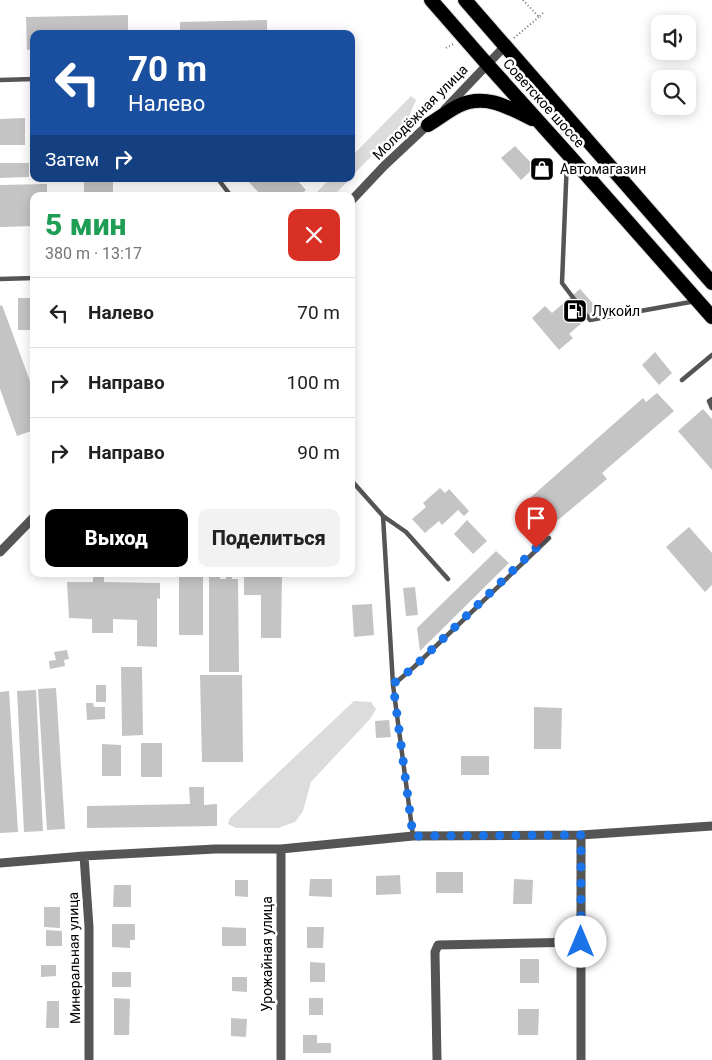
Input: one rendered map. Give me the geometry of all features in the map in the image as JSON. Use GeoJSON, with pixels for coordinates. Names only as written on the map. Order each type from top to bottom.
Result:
{"type":"FeatureCollection","features":[{"type":"Feature","properties":{"kind":"highway","name":"Советское шоссе"},"geometry":{"type":"LineString","coordinates":[[432,0],[712,317]]}},
{"type":"Feature","properties":{"kind":"highway","name":"Советское шоссе"},"geometry":{"type":"LineString","coordinates":[[465,0],[712,283]]}},
{"type":"Feature","properties":{"kind":"highway"},"geometry":{"type":"LineString","coordinates":[[428,125],[458,106],[472,101],[488,100],[503,104],[541,124]]}},
{"type":"Feature","properties":{"kind":"street","name":"Молодёжная улица"},"geometry":{"type":"LineString","coordinates":[[355,197],[505,46]]}},
{"type":"Feature","properties":{"kind":"street"},"geometry":{"type":"LineString","coordinates":[[0,552],[30,521]]}},
{"type":"Feature","properties":{"kind":"street"},"geometry":{"type":"LineString","coordinates":[[0,863],[215,848],[281,849],[413,836],[581,835],[712,826]]}},
{"type":"Feature","properties":{"kind":"street"},"geometry":{"type":"LineString","coordinates":[[581,835],[581,1060]]}},
{"type":"Feature","properties":{"kind":"street","name":"Урожайная улица"},"geometry":{"type":"LineString","coordinates":[[281,849],[281,1060]]}},
{"type":"Feature","properties":{"kind":"street","name":"Минеральная улица"},"geometry":{"type":"LineString","coordinates":[[84,856],[89,927],[89,1060]]}},
{"type":"Feature","properties":{"kind":"street"},"geometry":{"type":"LineString","coordinates":[[437,1060],[435,952],[438,945],[581,942]]}},
{"type":"Feature","properties":{"kind":"lane"},"geometry":{"type":"LineString","coordinates":[[0,80],[30,79]]}},
{"type":"Feature","properties":{"kind":"lane"},"geometry":{"type":"LineString","coordinates":[[567,152],[562,283],[590,320],[698,301]]}},
{"type":"Feature","properties":{"kind":"lane"},"geometry":{"type":"LineString","coordinates":[[220,182],[228,192]]}},
{"type":"Feature","properties":{"kind":"lane"},"geometry":{"type":"LineString","coordinates":[[0,278],[30,278]]}},
{"type":"Feature","properties":{"kind":"lane"},"geometry":{"type":"LineString","coordinates":[[682,380],[712,355]]}},
{"type":"Feature","properties":{"kind":"lane"},"geometry":{"type":"LineString","coordinates":[[712,399],[710,401],[712,408]]}},
{"type":"Feature","properties":{"kind":"lane"},"geometry":{"type":"LineString","coordinates":[[355,484],[383,516],[406,532],[448,579]]}},
{"type":"Feature","properties":{"kind":"lane"},"geometry":{"type":"LineString","coordinates":[[383,516],[393,684],[413,836]]}},
{"type":"Feature","properties":{"kind":"lane"},"geometry":{"type":"LineString","coordinates":[[393,684],[414,667],[549,538]]}},
{"type":"Feature","properties":{"kind":"path"},"geometry":{"type":"LineString","coordinates":[[523,0],[539,17]]}},
{"type":"Feature","properties":{"kind":"path"},"geometry":{"type":"LineString","coordinates":[[505,46],[543,14]]}},
{"type":"Feature","properties":{"kind":"shaded area"},"geometry":{"type":"Polygon","coordinates":[[[411,96],[416,100],[408,119],[355,173],[355,153],[411,96]]]}},
{"type":"Feature","properties":{"kind":"shaded area"},"geometry":{"type":"Polygon","coordinates":[[[327,182],[347,182],[337,192],[317,192],[327,182]]]}},
{"type":"Feature","properties":{"kind":"shaded area"},"geometry":{"type":"Polygon","coordinates":[[[354,701],[371,702],[376,709],[370,719],[311,782],[303,811],[295,822],[278,828],[236,828],[228,824],[230,818],[354,701]]]}},
{"type":"Feature","properties":{"kind":"building"},"geometry":{"type":"Polygon","coordinates":[[[128,15],[128,30],[30,30],[30,50],[27,50],[26,17],[128,15]]]}},
{"type":"Feature","properties":{"kind":"building"},"geometry":{"type":"Polygon","coordinates":[[[267,20],[267,30],[180,30],[180,22],[267,20]]]}},
{"type":"Feature","properties":{"kind":"building"},"geometry":{"type":"Polygon","coordinates":[[[25,118],[25,145],[0,145],[0,119],[25,118]]]}},
{"type":"Feature","properties":{"kind":"building"},"geometry":{"type":"Polygon","coordinates":[[[515,146],[535,167],[521,180],[501,158],[515,146]]]}},
{"type":"Feature","properties":{"kind":"building"},"geometry":{"type":"Polygon","coordinates":[[[0,163],[29,163],[29,177],[0,178],[0,163]]]}},
{"type":"Feature","properties":{"kind":"building"},"geometry":{"type":"Polygon","coordinates":[[[84,182],[113,182],[113,192],[84,192],[84,182]]]}},
{"type":"Feature","properties":{"kind":"building"},"geometry":{"type":"Polygon","coordinates":[[[249,182],[299,182],[306,190],[304,192],[258,192],[249,182]]]}},
{"type":"Feature","properties":{"kind":"building"},"geometry":{"type":"Polygon","coordinates":[[[47,184],[47,192],[30,192],[30,226],[0,227],[0,185],[47,184]]]}},
{"type":"Feature","properties":{"kind":"building"},"geometry":{"type":"Polygon","coordinates":[[[580,289],[598,309],[569,334],[573,338],[559,350],[532,318],[545,306],[552,313],[580,289]]]}},
{"type":"Feature","properties":{"kind":"building"},"geometry":{"type":"Polygon","coordinates":[[[18,298],[30,298],[30,330],[18,330],[18,298]]]}},
{"type":"Feature","properties":{"kind":"building"},"geometry":{"type":"Polygon","coordinates":[[[2,305],[30,381],[30,431],[17,436],[0,389],[0,306],[2,305]]]}},
{"type":"Feature","properties":{"kind":"building"},"geometry":{"type":"Polygon","coordinates":[[[655,352],[672,373],[659,385],[642,365],[655,352]]]}},
{"type":"Feature","properties":{"kind":"building"},"geometry":{"type":"Polygon","coordinates":[[[657,393],[674,411],[602,473],[607,479],[545,531],[522,505],[643,398],[646,402],[657,393]]]}},
{"type":"Feature","properties":{"kind":"building"},"geometry":{"type":"Polygon","coordinates":[[[703,409],[712,419],[712,470],[678,431],[703,409]]]}},
{"type":"Feature","properties":{"kind":"building"},"geometry":{"type":"Polygon","coordinates":[[[440,488],[445,493],[449,489],[469,511],[464,516],[458,510],[442,525],[439,521],[425,533],[412,519],[426,507],[423,503],[440,488]]]}},
{"type":"Feature","properties":{"kind":"building"},"geometry":{"type":"Polygon","coordinates":[[[467,520],[487,541],[473,554],[454,534],[467,520]]]}},
{"type":"Feature","properties":{"kind":"building"},"geometry":{"type":"Polygon","coordinates":[[[689,527],[712,553],[712,585],[705,592],[666,547],[689,527]]]}},
{"type":"Feature","properties":{"kind":"building"},"geometry":{"type":"Polygon","coordinates":[[[496,551],[509,563],[420,651],[417,628],[496,551]]]}},
{"type":"Feature","properties":{"kind":"building"},"geometry":{"type":"Polygon","coordinates":[[[93,577],[104,577],[104,582],[160,583],[160,599],[157,598],[157,647],[137,646],[137,620],[113,619],[113,633],[92,633],[92,619],[69,618],[67,582],[93,582],[93,577]]]}},
{"type":"Feature","properties":{"kind":"building"},"geometry":{"type":"Polygon","coordinates":[[[179,577],[203,577],[203,635],[179,635],[179,577]]]}},
{"type":"Feature","properties":{"kind":"building"},"geometry":{"type":"Polygon","coordinates":[[[209,577],[226,579],[226,577],[232,577],[232,579],[238,579],[239,672],[209,672],[209,577]]]}},
{"type":"Feature","properties":{"kind":"building"},"geometry":{"type":"Polygon","coordinates":[[[244,577],[282,577],[281,638],[261,638],[261,595],[244,595],[244,577]]]}},
{"type":"Feature","properties":{"kind":"building"},"geometry":{"type":"Polygon","coordinates":[[[415,587],[418,615],[406,616],[403,588],[415,587]]]}},
{"type":"Feature","properties":{"kind":"building"},"geometry":{"type":"Polygon","coordinates":[[[372,604],[374,635],[354,637],[352,605],[372,604]]]}},
{"type":"Feature","properties":{"kind":"building"},"geometry":{"type":"Polygon","coordinates":[[[67,650],[69,659],[64,660],[65,666],[50,669],[49,661],[56,660],[54,652],[67,650]]]}},
{"type":"Feature","properties":{"kind":"building"},"geometry":{"type":"Polygon","coordinates":[[[121,667],[142,667],[143,735],[122,736],[121,667]]]}},
{"type":"Feature","properties":{"kind":"building"},"geometry":{"type":"Polygon","coordinates":[[[200,675],[242,675],[243,762],[202,762],[200,675]]]}},
{"type":"Feature","properties":{"kind":"building"},"geometry":{"type":"Polygon","coordinates":[[[96,685],[106,685],[106,702],[96,702],[96,685]]]}},
{"type":"Feature","properties":{"kind":"building"},"geometry":{"type":"Polygon","coordinates":[[[56,688],[65,829],[47,830],[38,689],[56,688]]]}},
{"type":"Feature","properties":{"kind":"building"},"geometry":{"type":"Polygon","coordinates":[[[36,690],[43,831],[24,832],[17,691],[36,690]]]}},
{"type":"Feature","properties":{"kind":"building"},"geometry":{"type":"Polygon","coordinates":[[[9,691],[18,832],[0,833],[0,692],[9,691]]]}},
{"type":"Feature","properties":{"kind":"building"},"geometry":{"type":"Polygon","coordinates":[[[86,703],[93,703],[94,707],[105,707],[105,719],[87,720],[86,703]]]}},
{"type":"Feature","properties":{"kind":"building"},"geometry":{"type":"Polygon","coordinates":[[[534,707],[562,708],[561,749],[534,749],[534,707]]]}},
{"type":"Feature","properties":{"kind":"building"},"geometry":{"type":"Polygon","coordinates":[[[389,720],[391,737],[376,738],[375,721],[389,720]]]}},
{"type":"Feature","properties":{"kind":"building"},"geometry":{"type":"Polygon","coordinates":[[[141,743],[162,743],[162,777],[141,777],[141,743]]]}},
{"type":"Feature","properties":{"kind":"building"},"geometry":{"type":"Polygon","coordinates":[[[102,744],[121,745],[121,776],[102,776],[102,744]]]}},
{"type":"Feature","properties":{"kind":"building"},"geometry":{"type":"Polygon","coordinates":[[[461,756],[489,756],[489,775],[461,775],[461,756]]]}},
{"type":"Feature","properties":{"kind":"building"},"geometry":{"type":"Polygon","coordinates":[[[189,787],[204,787],[204,805],[217,804],[217,826],[87,828],[87,806],[190,804],[189,787]]]}},
{"type":"Feature","properties":{"kind":"building"},"geometry":{"type":"Polygon","coordinates":[[[436,872],[463,872],[463,893],[436,893],[436,872]]]}},
{"type":"Feature","properties":{"kind":"building"},"geometry":{"type":"Polygon","coordinates":[[[400,875],[401,894],[376,895],[376,876],[400,875]]]}},
{"type":"Feature","properties":{"kind":"building"},"geometry":{"type":"Polygon","coordinates":[[[310,879],[332,879],[332,897],[309,896],[310,879]]]}},
{"type":"Feature","properties":{"kind":"building"},"geometry":{"type":"Polygon","coordinates":[[[514,879],[533,880],[532,904],[513,904],[514,879]]]}},
{"type":"Feature","properties":{"kind":"building"},"geometry":{"type":"Polygon","coordinates":[[[235,880],[248,880],[248,897],[235,896],[235,880]]]}},
{"type":"Feature","properties":{"kind":"building"},"geometry":{"type":"Polygon","coordinates":[[[114,885],[131,885],[131,907],[113,907],[114,885]]]}},
{"type":"Feature","properties":{"kind":"building"},"geometry":{"type":"Polygon","coordinates":[[[44,907],[60,907],[60,928],[44,927],[44,907]]]}},
{"type":"Feature","properties":{"kind":"building"},"geometry":{"type":"Polygon","coordinates":[[[112,924],[135,924],[135,940],[130,940],[130,948],[112,947],[112,924]]]}},
{"type":"Feature","properties":{"kind":"building"},"geometry":{"type":"Polygon","coordinates":[[[222,927],[246,928],[246,946],[222,946],[222,927]]]}},
{"type":"Feature","properties":{"kind":"building"},"geometry":{"type":"Polygon","coordinates":[[[307,927],[324,927],[323,948],[307,948],[307,927]]]}},
{"type":"Feature","properties":{"kind":"building"},"geometry":{"type":"Polygon","coordinates":[[[46,930],[62,931],[62,946],[46,946],[46,930]]]}},
{"type":"Feature","properties":{"kind":"building"},"geometry":{"type":"Polygon","coordinates":[[[520,959],[539,959],[539,983],[520,983],[520,959]]]}},
{"type":"Feature","properties":{"kind":"building"},"geometry":{"type":"Polygon","coordinates":[[[310,962],[325,963],[325,982],[310,982],[310,962]]]}},
{"type":"Feature","properties":{"kind":"building"},"geometry":{"type":"Polygon","coordinates":[[[41,965],[56,965],[56,976],[41,977],[41,965]]]}},
{"type":"Feature","properties":{"kind":"building"},"geometry":{"type":"Polygon","coordinates":[[[112,972],[131,972],[131,987],[112,987],[112,972]]]}},
{"type":"Feature","properties":{"kind":"building"},"geometry":{"type":"Polygon","coordinates":[[[232,977],[247,977],[247,992],[232,991],[232,977]]]}},
{"type":"Feature","properties":{"kind":"building"},"geometry":{"type":"Polygon","coordinates":[[[114,998],[130,999],[129,1035],[114,1035],[114,998]]]}},
{"type":"Feature","properties":{"kind":"building"},"geometry":{"type":"Polygon","coordinates":[[[309,998],[323,998],[323,1015],[309,1015],[309,998]]]}},
{"type":"Feature","properties":{"kind":"building"},"geometry":{"type":"Polygon","coordinates":[[[47,1001],[59,1001],[59,1028],[46,1028],[47,1001]]]}},
{"type":"Feature","properties":{"kind":"building"},"geometry":{"type":"Polygon","coordinates":[[[518,1009],[539,1009],[538,1035],[518,1035],[518,1009]]]}},
{"type":"Feature","properties":{"kind":"building"},"geometry":{"type":"Polygon","coordinates":[[[231,1018],[247,1019],[246,1037],[231,1036],[231,1018]]]}},
{"type":"Feature","properties":{"kind":"building"},"geometry":{"type":"Polygon","coordinates":[[[303,1035],[317,1035],[317,1043],[331,1043],[331,1053],[303,1053],[303,1035]]]}},
{"type":"Feature","properties":{"kind":"place","name":"Автомагазин"},"geometry":{"type":"Point","coordinates":[542,169]}},
{"type":"Feature","properties":{"kind":"place","name":"Лукойл"},"geometry":{"type":"Point","coordinates":[575,311]}},
{"type":"Feature","properties":{"kind":"route"},"geometry":{"type":"LineString","coordinates":[[536,548],[414,667],[393,684],[413,836],[581,835],[581,942]]}}]}
